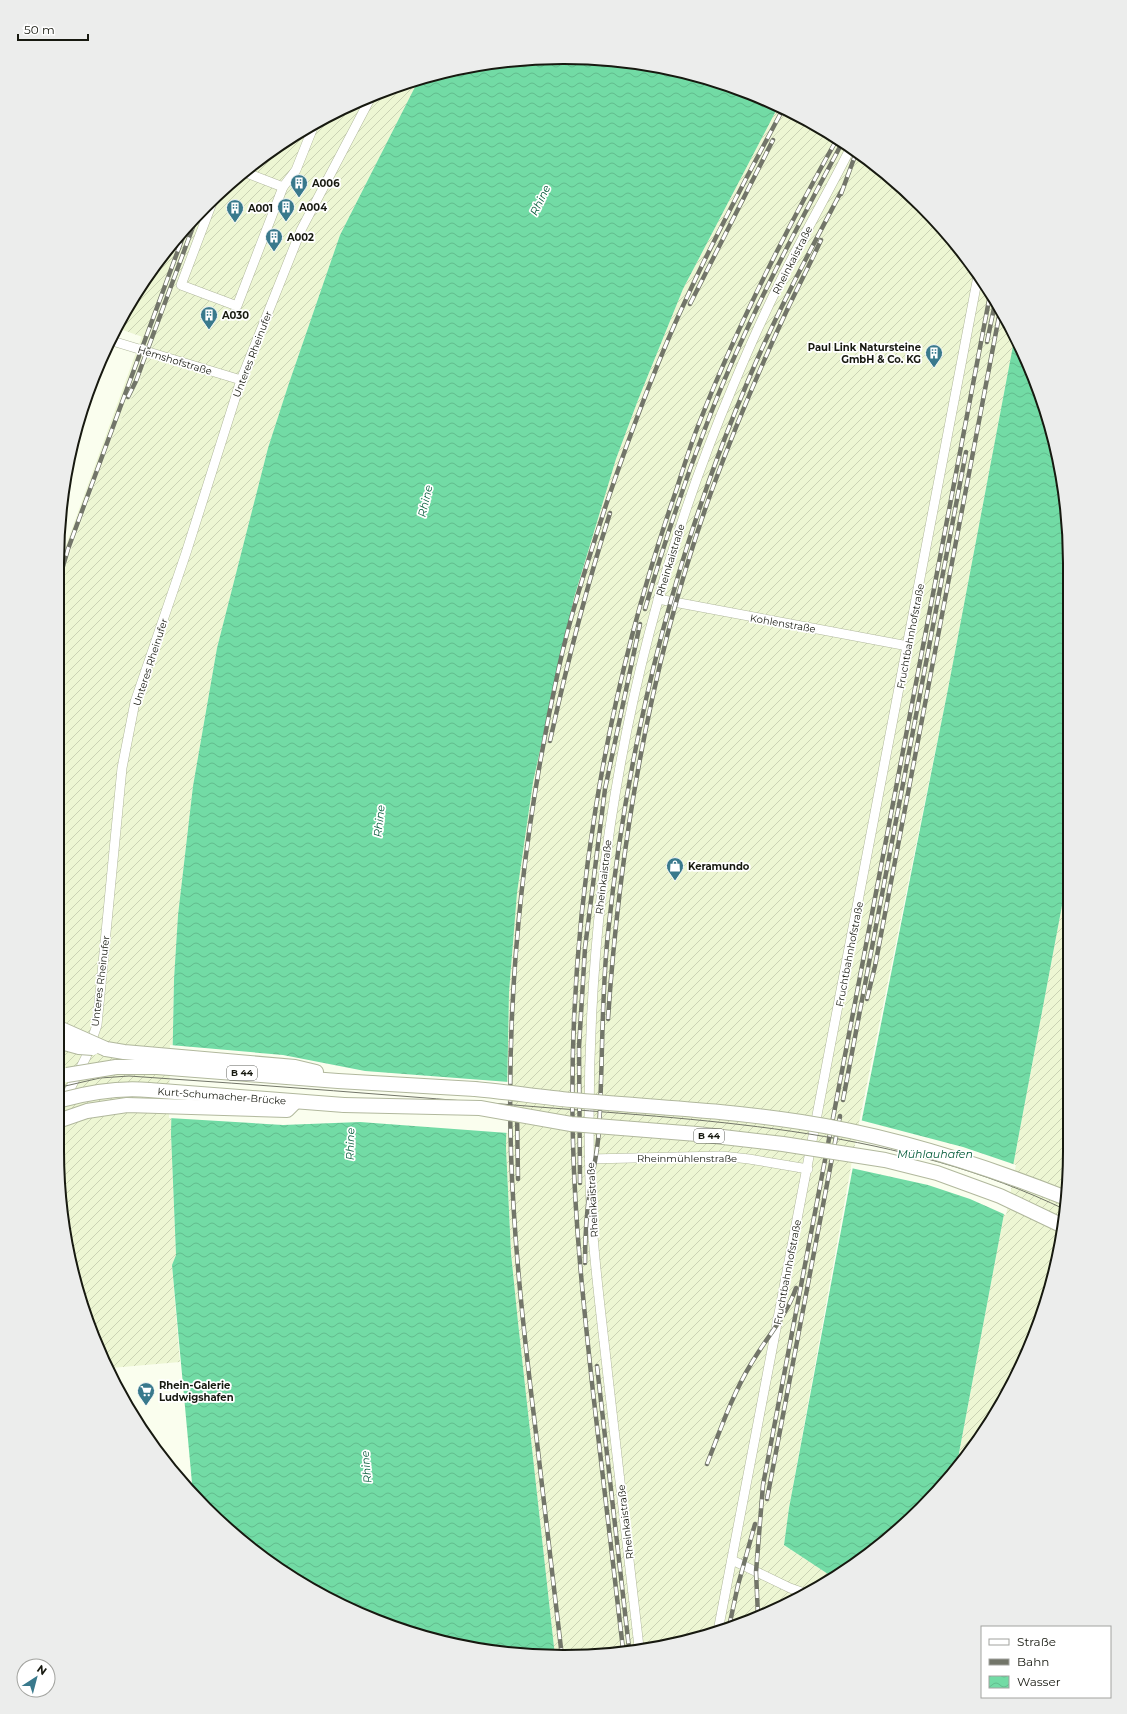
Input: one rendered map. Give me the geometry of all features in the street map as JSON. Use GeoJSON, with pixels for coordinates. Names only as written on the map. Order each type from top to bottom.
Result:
{"type":"FeatureCollection","features":[{"type":"Feature","properties":{"kind":"highway"},"geometry":{"type":"LineString","coordinates":[[64,1030],[106,1049]]}},
{"type":"Feature","properties":{"kind":"highway"},"geometry":{"type":"LineString","coordinates":[[64,1043],[79,1047],[124,1052],[294,1067],[313,1071],[336,1081]]}},
{"type":"Feature","properties":{"kind":"highway","name":"B 44"},"geometry":{"type":"LineString","coordinates":[[64,1076],[105,1068],[127,1066],[184,1069],[336,1081],[433,1085],[751,1115],[839,1129],[941,1153],[1005,1174],[1061,1196]]}},
{"type":"Feature","properties":{"kind":"highway","name":"Kurt-Schumacher-Brücke"},"geometry":{"type":"LineString","coordinates":[[64,1099],[78,1095],[113,1089],[132,1089],[295,1102]]}},
{"type":"Feature","properties":{"kind":"highway"},"geometry":{"type":"LineString","coordinates":[[64,1119],[87,1111],[128,1105],[287,1110],[295,1102]]}},
{"type":"Feature","properties":{"kind":"highway","name":"B 44"},"geometry":{"type":"LineString","coordinates":[[295,1102],[344,1105],[480,1108],[571,1124],[697,1134],[783,1144],[877,1159],[937,1173],[1000,1196],[1058,1223]]}},
{"type":"Feature","properties":{"kind":"street","name":"Unteres Rheinufer"},"geometry":{"type":"LineString","coordinates":[[64,1100],[86,1057],[97,1025],[122,768],[135,702],[186,553],[241,380],[301,230],[367,104]]}},
{"type":"Feature","properties":{"kind":"street"},"geometry":{"type":"LineString","coordinates":[[208,212],[181,285],[237,306],[283,187],[296,170],[311,133]]}},
{"type":"Feature","properties":{"kind":"street","name":"Rheinkaistraße"},"geometry":{"type":"LineString","coordinates":[[639,1644],[595,1268],[588,1088],[592,1001],[602,882],[615,792],[640,671],[658,599],[696,482],[732,389],[781,280],[848,153]]}},
{"type":"Feature","properties":{"kind":"street"},"geometry":{"type":"LineString","coordinates":[[250,174],[283,187]]}},
{"type":"Feature","properties":{"kind":"street","name":"Fruchtbahnhofstraße"},"geometry":{"type":"LineString","coordinates":[[719,1625],[808,1169],[977,283]]}},
{"type":"Feature","properties":{"kind":"street","name":"Hemshofstraße"},"geometry":{"type":"LineString","coordinates":[[116,342],[241,380]]}},
{"type":"Feature","properties":{"kind":"street","name":"Kohlenstraße"},"geometry":{"type":"LineString","coordinates":[[658,599],[908,646]]}},
{"type":"Feature","properties":{"kind":"street","name":"Rheinmühlenstraße"},"geometry":{"type":"LineString","coordinates":[[590,1159],[722,1156],[749,1158],[808,1169]]}},
{"type":"Feature","properties":{"kind":"street"},"geometry":{"type":"LineString","coordinates":[[732,1560],[798,1591]]}},
{"type":"Feature","properties":{"kind":"shaded area"},"geometry":{"type":"Polygon","coordinates":[[[415,87],[340,235],[268,448],[217,648],[193,786],[178,915],[174,979],[171,1134],[176,1255],[172,1265],[180,1362],[114,1368],[102,1342],[81,1280],[68,1216],[65,1183],[64,572],[108,446],[140,381],[154,341],[123,330],[148,286],[167,259],[210,210],[259,167],[314,131],[372,102],[415,87]]]}},
{"type":"Feature","properties":{"kind":"shaded area"},"geometry":{"type":"Polygon","coordinates":[[[775,112],[813,131],[841,148],[868,167],[917,210],[960,259],[979,286],[996,314],[1013,347],[948,689],[859,1123],[789,1508],[784,1545],[828,1574],[755,1612],[693,1633],[629,1646],[596,1649],[554,1650],[511,1253],[506,1148],[509,992],[517,893],[533,782],[574,598],[616,459],[683,289],[775,112]]]}},
{"type":"Feature","properties":{"kind":"shaded area"},"geometry":{"type":"Polygon","coordinates":[[[142,336],[154,341],[140,381],[108,446],[64,572],[65,548],[142,336]]]}},
{"type":"Feature","properties":{"kind":"shaded area"},"geometry":{"type":"Polygon","coordinates":[[[1063,900],[1063,1150],[1059,1216],[1053,1248],[1046,1280],[1025,1342],[996,1400],[979,1428],[958,1457],[1063,900]]]}},
{"type":"Feature","properties":{"kind":"water","name":"Rhine"},"geometry":{"type":"Polygon","coordinates":[[[531,65],[596,65],[629,68],[693,81],[755,102],[775,112],[683,289],[616,459],[574,598],[533,782],[517,893],[509,992],[506,1148],[511,1253],[554,1650],[498,1646],[466,1640],[434,1633],[372,1612],[314,1583],[259,1547],[210,1504],[192,1485],[172,1265],[176,1255],[171,1134],[174,979],[178,915],[193,786],[217,648],[268,448],[340,235],[415,87],[434,81],[498,68],[531,65]]]}},
{"type":"Feature","properties":{"kind":"water","name":"Mühlauhafen"},"geometry":{"type":"Polygon","coordinates":[[[1013,347],[1025,372],[1046,434],[1059,498],[1062,531],[1063,900],[958,1457],[917,1504],[893,1526],[868,1547],[828,1574],[784,1545],[789,1508],[861,1124],[948,689],[1013,347]]]}},
{"type":"Feature","properties":{"kind":"pier"},"geometry":{"type":"Polygon","coordinates":[[[170,1045],[283,1055],[365,1071],[509,1082],[508,1133],[360,1122],[283,1125],[169,1118],[170,1045]]]}},
{"type":"Feature","properties":{"kind":"pier"},"geometry":{"type":"Polygon","coordinates":[[[860,1120],[963,1147],[1016,1165],[1006,1215],[970,1199],[928,1185],[851,1168],[860,1120]]]}},
{"type":"Feature","properties":{"kind":"tram line"},"geometry":{"type":"LineString","coordinates":[[64,1086],[100,1078],[129,1076],[606,1112],[741,1125],[808,1134],[874,1146],[939,1162],[1003,1183],[1060,1207]]}},
{"type":"Feature","properties":{"kind":"railway"},"geometry":{"type":"LineString","coordinates":[[561,1650],[523,1324],[512,1187],[510,1092],[511,1031],[520,908],[527,847],[547,727],[564,646],[581,585],[615,478],[644,399],[676,321],[722,225],[780,114]]}},
{"type":"Feature","properties":{"kind":"railway"},"geometry":{"type":"LineString","coordinates":[[690,304],[773,140]]}},
{"type":"Feature","properties":{"kind":"railway"},"geometry":{"type":"LineString","coordinates":[[623,1647],[583,1299],[573,1142],[573,1059],[576,976],[584,893],[595,810],[610,728],[629,647],[651,567],[685,463],[730,349],[781,243],[834,144]]}},
{"type":"Feature","properties":{"kind":"railway"},"geometry":{"type":"LineString","coordinates":[[645,609],[681,494],[720,389],[752,318],[805,212],[840,147]]}},
{"type":"Feature","properties":{"kind":"railway"},"geometry":{"type":"LineString","coordinates":[[841,194],[854,157]]}},
{"type":"Feature","properties":{"kind":"railway"},"geometry":{"type":"LineString","coordinates":[[585,1263],[588,1209],[599,1129],[604,982],[608,933],[628,790],[658,649],[677,580],[723,443],[771,329],[842,190]]}},
{"type":"Feature","properties":{"kind":"railway"},"geometry":{"type":"LineString","coordinates":[[128,397],[136,381],[192,230]]}},
{"type":"Feature","properties":{"kind":"railway"},"geometry":{"type":"LineString","coordinates":[[608,1019],[613,951],[630,816],[642,749],[672,617],[691,552],[730,442],[777,332],[821,240]]}},
{"type":"Feature","properties":{"kind":"railway"},"geometry":{"type":"LineString","coordinates":[[64,563],[181,242]]}},
{"type":"Feature","properties":{"kind":"railway"},"geometry":{"type":"LineString","coordinates":[[758,1611],[756,1572],[763,1485],[989,302]]}},
{"type":"Feature","properties":{"kind":"railway"},"geometry":{"type":"LineString","coordinates":[[987,342],[994,310]]}},
{"type":"Feature","properties":{"kind":"railway"},"geometry":{"type":"LineString","coordinates":[[867,999],[875,966],[999,319]]}},
{"type":"Feature","properties":{"kind":"railway"},"geometry":{"type":"LineString","coordinates":[[843,1100],[966,452]]}},
{"type":"Feature","properties":{"kind":"railway"},"geometry":{"type":"LineString","coordinates":[[550,741],[577,626],[610,513]]}},
{"type":"Feature","properties":{"kind":"railway"},"geometry":{"type":"LineString","coordinates":[[580,1183],[579,1047],[585,948],[605,789],[640,624]]}},
{"type":"Feature","properties":{"kind":"railway"},"geometry":{"type":"LineString","coordinates":[[517,1113],[518,1179]]}},
{"type":"Feature","properties":{"kind":"railway"},"geometry":{"type":"LineString","coordinates":[[767,1499],[840,1116]]}},
{"type":"Feature","properties":{"kind":"railway"},"geometry":{"type":"LineString","coordinates":[[707,1464],[727,1413],[744,1376],[787,1308],[796,1288]]}},
{"type":"Feature","properties":{"kind":"railway"},"geometry":{"type":"LineString","coordinates":[[597,1366],[629,1646]]}},
{"type":"Feature","properties":{"kind":"railway"},"geometry":{"type":"LineString","coordinates":[[730,1621],[738,1585],[755,1524]]}},
{"type":"Feature","properties":{"kind":"place","name":"A006"},"geometry":{"type":"Point","coordinates":[299,198]}},
{"type":"Feature","properties":{"kind":"place","name":"A004"},"geometry":{"type":"Point","coordinates":[286,222]}},
{"type":"Feature","properties":{"kind":"place","name":"A001"},"geometry":{"type":"Point","coordinates":[235,223]}},
{"type":"Feature","properties":{"kind":"place","name":"A002"},"geometry":{"type":"Point","coordinates":[274,252]}},
{"type":"Feature","properties":{"kind":"place","name":"A030"},"geometry":{"type":"Point","coordinates":[209,330]}},
{"type":"Feature","properties":{"kind":"place","name":"Paul Link Natursteine GmbH & Co. KG"},"geometry":{"type":"Point","coordinates":[934,368]}},
{"type":"Feature","properties":{"kind":"place","name":"Keramundo"},"geometry":{"type":"Point","coordinates":[675,881]}},
{"type":"Feature","properties":{"kind":"place","name":"Rhein-Galerie Ludwigshafen"},"geometry":{"type":"Point","coordinates":[146,1406]}}]}
